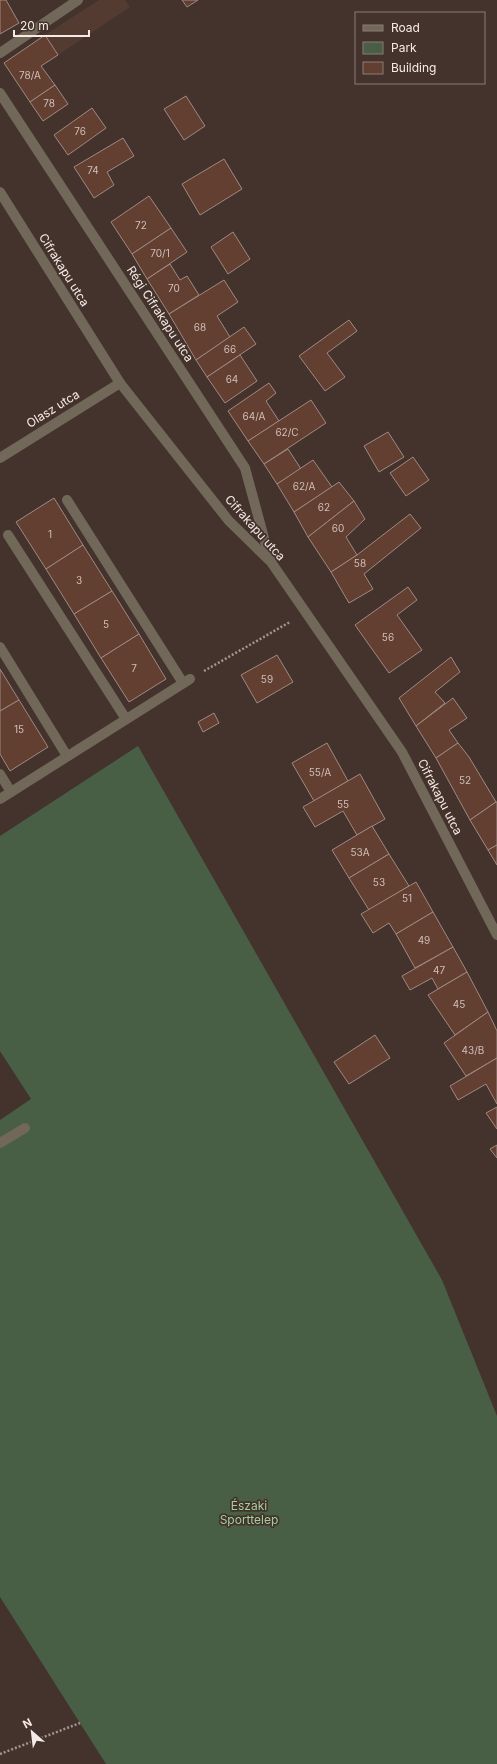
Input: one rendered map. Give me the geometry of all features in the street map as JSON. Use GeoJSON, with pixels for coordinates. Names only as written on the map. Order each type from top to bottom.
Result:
{"type":"FeatureCollection","features":[{"type":"Feature","properties":{"kind":"street"},"geometry":{"type":"LineString","coordinates":[[0,53],[78,0]]}},
{"type":"Feature","properties":{"kind":"street","name":"Régi Cifrakapu utca"},"geometry":{"type":"LineString","coordinates":[[0,92],[244,468],[271,562]]}},
{"type":"Feature","properties":{"kind":"street","name":"Cifrakapu utca"},"geometry":{"type":"LineString","coordinates":[[0,192],[120,383],[229,521],[271,562],[402,752],[497,934]]}},
{"type":"Feature","properties":{"kind":"street","name":"Olasz utca"},"geometry":{"type":"LineString","coordinates":[[0,458],[120,383]]}},
{"type":"Feature","properties":{"kind":"street"},"geometry":{"type":"LineString","coordinates":[[0,799],[187,681],[67,500]]}},
{"type":"Feature","properties":{"kind":"street"},"geometry":{"type":"LineString","coordinates":[[8,535],[126,719]]}},
{"type":"Feature","properties":{"kind":"street"},"geometry":{"type":"LineString","coordinates":[[0,647],[68,756]]}},
{"type":"Feature","properties":{"kind":"street"},"geometry":{"type":"LineString","coordinates":[[0,774],[11,792]]}},
{"type":"Feature","properties":{"kind":"street"},"geometry":{"type":"LineString","coordinates":[[0,1144],[24,1128]]}},
{"type":"Feature","properties":{"kind":"path"},"geometry":{"type":"LineString","coordinates":[[187,681],[306,613]]}},
{"type":"Feature","properties":{"kind":"path"},"geometry":{"type":"LineString","coordinates":[[0,1754],[80,1722]]}},
{"type":"Feature","properties":{"kind":"shaded area"},"geometry":{"type":"Polygon","coordinates":[[[99,0],[125,0],[130,7],[58,55],[45,35],[99,0]]]}},
{"type":"Feature","properties":{"kind":"green space","name":"Északi Sporttelep"},"geometry":{"type":"Polygon","coordinates":[[[138,746],[442,1280],[497,1416],[497,1764],[106,1764],[0,1597],[0,1120],[31,1099],[0,1051],[0,836],[138,746]]]}},
{"type":"Feature","properties":{"kind":"building"},"geometry":{"type":"Polygon","coordinates":[[[0,0],[6,0],[19,23],[0,34],[0,0]]]}},
{"type":"Feature","properties":{"kind":"building"},"geometry":{"type":"Polygon","coordinates":[[[182,0],[198,0],[187,7],[182,0]]]}},
{"type":"Feature","properties":{"kind":"building"},"geometry":{"type":"Polygon","coordinates":[[[45,35],[58,55],[41,66],[55,85],[30,102],[4,63],[45,35]]]}},
{"type":"Feature","properties":{"kind":"building"},"geometry":{"type":"Polygon","coordinates":[[[55,85],[68,104],[43,121],[30,102],[55,85]]]}},
{"type":"Feature","properties":{"kind":"building"},"geometry":{"type":"Polygon","coordinates":[[[186,96],[205,126],[184,140],[164,109],[186,96]]]}},
{"type":"Feature","properties":{"kind":"building"},"geometry":{"type":"Polygon","coordinates":[[[92,108],[106,128],[68,155],[54,135],[92,108]]]}},
{"type":"Feature","properties":{"kind":"building"},"geometry":{"type":"Polygon","coordinates":[[[123,138],[134,156],[107,172],[114,185],[94,198],[74,167],[123,138]]]}},
{"type":"Feature","properties":{"kind":"building"},"geometry":{"type":"Polygon","coordinates":[[[224,159],[242,189],[200,215],[182,184],[224,159]]]}},
{"type":"Feature","properties":{"kind":"building"},"geometry":{"type":"Polygon","coordinates":[[[149,196],[171,228],[132,254],[111,222],[149,196]]]}},
{"type":"Feature","properties":{"kind":"building"},"geometry":{"type":"Polygon","coordinates":[[[171,228],[187,252],[147,279],[132,254],[171,228]]]}},
{"type":"Feature","properties":{"kind":"building"},"geometry":{"type":"Polygon","coordinates":[[[233,232],[250,259],[228,274],[211,247],[233,232]]]}},
{"type":"Feature","properties":{"kind":"building"},"geometry":{"type":"Polygon","coordinates":[[[170,264],[180,280],[187,276],[199,295],[169,314],[147,279],[170,264]]]}},
{"type":"Feature","properties":{"kind":"building"},"geometry":{"type":"Polygon","coordinates":[[[224,280],[238,302],[217,316],[230,337],[196,360],[169,314],[224,280]]]}},
{"type":"Feature","properties":{"kind":"building"},"geometry":{"type":"Polygon","coordinates":[[[349,320],[357,331],[327,353],[345,377],[325,391],[299,356],[349,320]]]}},
{"type":"Feature","properties":{"kind":"building"},"geometry":{"type":"Polygon","coordinates":[[[244,327],[256,344],[207,377],[196,360],[244,327]]]}},
{"type":"Feature","properties":{"kind":"building"},"geometry":{"type":"Polygon","coordinates":[[[240,355],[257,381],[225,403],[207,377],[240,355]]]}},
{"type":"Feature","properties":{"kind":"building"},"geometry":{"type":"Polygon","coordinates":[[[269,383],[276,393],[266,401],[279,421],[248,441],[228,411],[269,383]]]}},
{"type":"Feature","properties":{"kind":"building"},"geometry":{"type":"Polygon","coordinates":[[[311,400],[326,423],[264,464],[248,441],[311,400]]]}},
{"type":"Feature","properties":{"kind":"building"},"geometry":{"type":"Polygon","coordinates":[[[388,432],[404,457],[379,472],[364,446],[388,432]]]}},
{"type":"Feature","properties":{"kind":"building"},"geometry":{"type":"Polygon","coordinates":[[[288,449],[301,469],[277,484],[264,464],[288,449]]]}},
{"type":"Feature","properties":{"kind":"building"},"geometry":{"type":"Polygon","coordinates":[[[413,457],[429,480],[406,496],[390,473],[413,457]]]}},
{"type":"Feature","properties":{"kind":"building"},"geometry":{"type":"Polygon","coordinates":[[[313,460],[332,487],[294,512],[277,484],[313,460]]]}},
{"type":"Feature","properties":{"kind":"building"},"geometry":{"type":"Polygon","coordinates":[[[339,482],[354,501],[308,537],[294,512],[339,482]]]}},
{"type":"Feature","properties":{"kind":"building"},"geometry":{"type":"Polygon","coordinates":[[[54,498],[83,545],[46,569],[16,522],[54,498]]]}},
{"type":"Feature","properties":{"kind":"building"},"geometry":{"type":"Polygon","coordinates":[[[354,501],[365,519],[346,537],[357,555],[331,572],[308,537],[354,501]]]}},
{"type":"Feature","properties":{"kind":"building"},"geometry":{"type":"Polygon","coordinates":[[[410,514],[421,528],[364,574],[373,589],[349,603],[331,572],[357,555],[410,514]]]}},
{"type":"Feature","properties":{"kind":"building"},"geometry":{"type":"Polygon","coordinates":[[[83,545],[112,591],[74,614],[46,569],[83,545]]]}},
{"type":"Feature","properties":{"kind":"building"},"geometry":{"type":"Polygon","coordinates":[[[408,587],[417,600],[397,615],[422,650],[389,673],[355,625],[408,587]]]}},
{"type":"Feature","properties":{"kind":"building"},"geometry":{"type":"Polygon","coordinates":[[[112,591],[139,634],[101,658],[74,614],[112,591]]]}},
{"type":"Feature","properties":{"kind":"building"},"geometry":{"type":"Polygon","coordinates":[[[139,634],[166,679],[129,702],[101,658],[139,634]]]}},
{"type":"Feature","properties":{"kind":"building"},"geometry":{"type":"Polygon","coordinates":[[[277,655],[293,682],[257,703],[241,675],[277,655]]]}},
{"type":"Feature","properties":{"kind":"building"},"geometry":{"type":"Polygon","coordinates":[[[451,657],[460,672],[435,692],[445,703],[416,726],[399,698],[451,657]]]}},
{"type":"Feature","properties":{"kind":"building"},"geometry":{"type":"Polygon","coordinates":[[[0,669],[19,700],[0,711],[0,669]]]}},
{"type":"Feature","properties":{"kind":"building"},"geometry":{"type":"Polygon","coordinates":[[[453,698],[467,718],[449,730],[458,743],[436,758],[416,726],[453,698]]]}},
{"type":"Feature","properties":{"kind":"building"},"geometry":{"type":"Polygon","coordinates":[[[19,700],[48,747],[10,771],[0,754],[0,711],[19,700]]]}},
{"type":"Feature","properties":{"kind":"building"},"geometry":{"type":"Polygon","coordinates":[[[214,713],[219,723],[203,732],[198,722],[214,713]]]}},
{"type":"Feature","properties":{"kind":"building"},"geometry":{"type":"Polygon","coordinates":[[[327,743],[348,781],[314,801],[292,763],[327,743]]]}},
{"type":"Feature","properties":{"kind":"building"},"geometry":{"type":"Polygon","coordinates":[[[458,743],[469,757],[496,802],[470,820],[436,758],[458,743]]]}},
{"type":"Feature","properties":{"kind":"building"},"geometry":{"type":"Polygon","coordinates":[[[360,774],[385,819],[357,835],[343,811],[315,827],[303,807],[360,774]]]}},
{"type":"Feature","properties":{"kind":"building"},"geometry":{"type":"Polygon","coordinates":[[[496,802],[497,845],[488,850],[470,820],[496,802]]]}},
{"type":"Feature","properties":{"kind":"building"},"geometry":{"type":"Polygon","coordinates":[[[372,826],[389,854],[349,878],[332,850],[372,826]]]}},
{"type":"Feature","properties":{"kind":"building"},"geometry":{"type":"Polygon","coordinates":[[[497,845],[497,865],[488,850],[497,845]]]}},
{"type":"Feature","properties":{"kind":"building"},"geometry":{"type":"Polygon","coordinates":[[[389,854],[409,886],[369,910],[349,878],[389,854]]]}},
{"type":"Feature","properties":{"kind":"building"},"geometry":{"type":"Polygon","coordinates":[[[416,882],[433,912],[396,934],[389,923],[373,933],[361,914],[416,882]]]}},
{"type":"Feature","properties":{"kind":"building"},"geometry":{"type":"Polygon","coordinates":[[[433,912],[453,947],[415,968],[396,934],[433,912]]]}},
{"type":"Feature","properties":{"kind":"building"},"geometry":{"type":"Polygon","coordinates":[[[453,947],[467,972],[438,989],[432,978],[410,990],[402,976],[453,947]]]}},
{"type":"Feature","properties":{"kind":"building"},"geometry":{"type":"Polygon","coordinates":[[[467,972],[488,1012],[455,1035],[428,995],[467,972]]]}},
{"type":"Feature","properties":{"kind":"building"},"geometry":{"type":"Polygon","coordinates":[[[488,1012],[497,1031],[497,1058],[466,1076],[444,1043],[488,1012]]]}},
{"type":"Feature","properties":{"kind":"building"},"geometry":{"type":"Polygon","coordinates":[[[375,1035],[390,1058],[349,1084],[334,1062],[375,1035]]]}},
{"type":"Feature","properties":{"kind":"building"},"geometry":{"type":"Polygon","coordinates":[[[497,1058],[497,1104],[486,1084],[458,1100],[450,1086],[497,1058]]]}},
{"type":"Feature","properties":{"kind":"building"},"geometry":{"type":"Polygon","coordinates":[[[497,1107],[497,1129],[486,1113],[497,1107]]]}},
{"type":"Feature","properties":{"kind":"building"},"geometry":{"type":"Polygon","coordinates":[[[497,1145],[497,1158],[490,1149],[497,1145]]]}}]}
